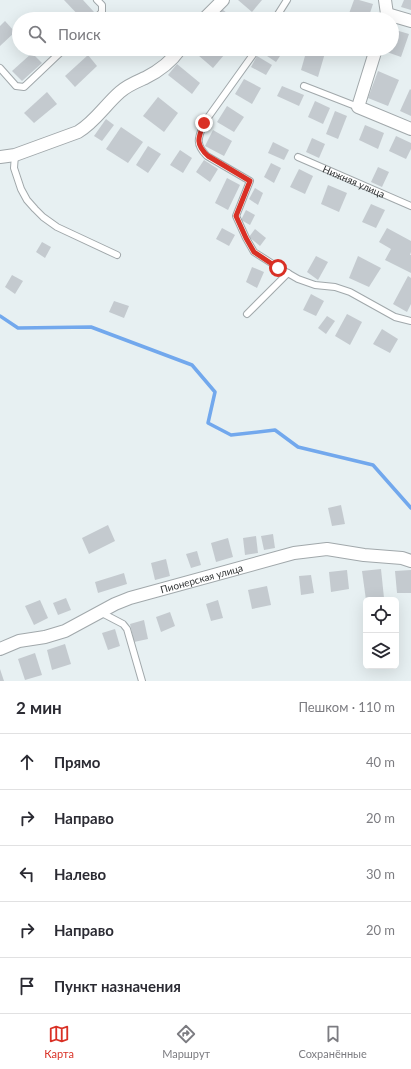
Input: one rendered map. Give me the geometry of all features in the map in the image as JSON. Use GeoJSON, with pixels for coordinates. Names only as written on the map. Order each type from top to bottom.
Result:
{"type":"FeatureCollection","features":[{"type":"Feature","properties":{"kind":"street"},"geometry":{"type":"LineString","coordinates":[[211,12],[223,0]]}},
{"type":"Feature","properties":{"kind":"street"},"geometry":{"type":"LineString","coordinates":[[385,0],[386,12]]}},
{"type":"Feature","properties":{"kind":"street"},"geometry":{"type":"LineString","coordinates":[[399,19],[411,21]]}},
{"type":"Feature","properties":{"kind":"street"},"geometry":{"type":"LineString","coordinates":[[0,157],[14,155],[78,132],[86,127],[121,91],[163,67],[173,56]]}},
{"type":"Feature","properties":{"kind":"street"},"geometry":{"type":"LineString","coordinates":[[374,56],[358,107],[411,130]]}},
{"type":"Feature","properties":{"kind":"street","name":"Пионерская улица"},"geometry":{"type":"LineString","coordinates":[[0,649],[19,641],[45,637],[65,631],[115,604],[130,598],[294,553],[327,549],[364,555],[402,558],[411,561]]}},
{"type":"Feature","properties":{"kind":"lane"},"geometry":{"type":"LineString","coordinates":[[97,0],[102,5],[102,12]]}},
{"type":"Feature","properties":{"kind":"lane"},"geometry":{"type":"LineString","coordinates":[[279,12],[287,0]]}},
{"type":"Feature","properties":{"kind":"lane"},"geometry":{"type":"LineString","coordinates":[[0,68],[16,86],[24,87],[57,56]]}},
{"type":"Feature","properties":{"kind":"lane"},"geometry":{"type":"LineString","coordinates":[[252,56],[204,123],[199,136],[199,145],[202,151],[208,156],[250,181],[236,216],[254,252],[298,279],[315,284],[335,287],[350,292],[395,317],[411,321]]}},
{"type":"Feature","properties":{"kind":"lane"},"geometry":{"type":"LineString","coordinates":[[304,86],[358,107]]}},
{"type":"Feature","properties":{"kind":"lane"},"geometry":{"type":"LineString","coordinates":[[14,155],[14,168],[21,189],[27,200],[43,217],[57,227],[117,255]]}},
{"type":"Feature","properties":{"kind":"lane","name":"Нижняя улица"},"geometry":{"type":"LineString","coordinates":[[298,157],[411,206]]}},
{"type":"Feature","properties":{"kind":"lane"},"geometry":{"type":"LineString","coordinates":[[248,314],[288,273]]}},
{"type":"Feature","properties":{"kind":"lane"},"geometry":{"type":"LineString","coordinates":[[100,612],[123,624],[127,628],[142,681]]}},
{"type":"Feature","properties":{"kind":"building"},"geometry":{"type":"Polygon","coordinates":[[[64,0],[83,0],[94,12],[75,12],[64,0]]]}},
{"type":"Feature","properties":{"kind":"building"},"geometry":{"type":"Polygon","coordinates":[[[238,0],[262,0],[252,12],[238,0]]]}},
{"type":"Feature","properties":{"kind":"building"},"geometry":{"type":"Polygon","coordinates":[[[354,0],[373,4],[370,12],[350,12],[354,0]]]}},
{"type":"Feature","properties":{"kind":"building"},"geometry":{"type":"Polygon","coordinates":[[[404,0],[411,0],[411,10],[401,7],[404,0]]]}},
{"type":"Feature","properties":{"kind":"building"},"geometry":{"type":"Polygon","coordinates":[[[5,21],[12,29],[12,35],[0,46],[0,26],[5,21]]]}},
{"type":"Feature","properties":{"kind":"building"},"geometry":{"type":"Polygon","coordinates":[[[399,31],[409,34],[401,57],[398,56],[399,31]]]}},
{"type":"Feature","properties":{"kind":"building"},"geometry":{"type":"Polygon","coordinates":[[[29,56],[35,56],[42,63],[22,81],[12,71],[29,56]]]}},
{"type":"Feature","properties":{"kind":"building"},"geometry":{"type":"Polygon","coordinates":[[[87,56],[89,56],[97,66],[75,87],[65,76],[87,56]]]}},
{"type":"Feature","properties":{"kind":"building"},"geometry":{"type":"Polygon","coordinates":[[[199,56],[223,56],[213,68],[199,56]]]}},
{"type":"Feature","properties":{"kind":"building"},"geometry":{"type":"Polygon","coordinates":[[[257,56],[272,65],[266,75],[251,67],[257,56]]]}},
{"type":"Feature","properties":{"kind":"building"},"geometry":{"type":"Polygon","coordinates":[[[267,56],[280,56],[276,62],[267,56]]]}},
{"type":"Feature","properties":{"kind":"building"},"geometry":{"type":"Polygon","coordinates":[[[305,56],[324,56],[318,77],[301,70],[305,56]]]}},
{"type":"Feature","properties":{"kind":"building"},"geometry":{"type":"Polygon","coordinates":[[[177,64],[200,83],[192,94],[168,75],[177,64]]]}},
{"type":"Feature","properties":{"kind":"building"},"geometry":{"type":"Polygon","coordinates":[[[378,71],[399,80],[388,106],[368,98],[378,71]]]}},
{"type":"Feature","properties":{"kind":"building"},"geometry":{"type":"Polygon","coordinates":[[[244,79],[261,88],[252,104],[235,94],[244,79]]]}},
{"type":"Feature","properties":{"kind":"building"},"geometry":{"type":"Polygon","coordinates":[[[282,86],[304,95],[299,106],[277,96],[282,86]]]}},
{"type":"Feature","properties":{"kind":"building"},"geometry":{"type":"Polygon","coordinates":[[[410,89],[411,90],[411,116],[400,111],[410,89]]]}},
{"type":"Feature","properties":{"kind":"building"},"geometry":{"type":"Polygon","coordinates":[[[47,92],[57,104],[34,123],[24,113],[47,92]]]}},
{"type":"Feature","properties":{"kind":"building"},"geometry":{"type":"Polygon","coordinates":[[[158,97],[178,113],[164,132],[143,116],[158,97]]]}},
{"type":"Feature","properties":{"kind":"building"},"geometry":{"type":"Polygon","coordinates":[[[315,101],[330,108],[323,124],[308,117],[315,101]]]}},
{"type":"Feature","properties":{"kind":"building"},"geometry":{"type":"Polygon","coordinates":[[[227,106],[244,117],[234,132],[217,122],[227,106]]]}},
{"type":"Feature","properties":{"kind":"building"},"geometry":{"type":"Polygon","coordinates":[[[335,111],[347,116],[338,139],[326,134],[335,111]]]}},
{"type":"Feature","properties":{"kind":"building"},"geometry":{"type":"Polygon","coordinates":[[[106,119],[114,125],[102,141],[94,136],[106,119]]]}},
{"type":"Feature","properties":{"kind":"building"},"geometry":{"type":"Polygon","coordinates":[[[365,125],[384,133],[378,149],[359,140],[365,125]]]}},
{"type":"Feature","properties":{"kind":"building"},"geometry":{"type":"Polygon","coordinates":[[[121,127],[143,142],[128,163],[106,149],[121,127]]]}},
{"type":"Feature","properties":{"kind":"building"},"geometry":{"type":"Polygon","coordinates":[[[213,130],[232,141],[224,156],[205,146],[213,130]]]}},
{"type":"Feature","properties":{"kind":"building"},"geometry":{"type":"Polygon","coordinates":[[[396,136],[411,143],[411,149],[406,159],[389,151],[396,136]]]}},
{"type":"Feature","properties":{"kind":"building"},"geometry":{"type":"Polygon","coordinates":[[[312,138],[325,144],[319,158],[306,152],[312,138]]]}},
{"type":"Feature","properties":{"kind":"building"},"geometry":{"type":"Polygon","coordinates":[[[273,142],[289,150],[284,160],[268,153],[273,142]]]}},
{"type":"Feature","properties":{"kind":"building"},"geometry":{"type":"Polygon","coordinates":[[[148,146],[161,154],[148,173],[136,165],[148,146]]]}},
{"type":"Feature","properties":{"kind":"building"},"geometry":{"type":"Polygon","coordinates":[[[180,150],[192,158],[183,173],[170,165],[180,150]]]}},
{"type":"Feature","properties":{"kind":"building"},"geometry":{"type":"Polygon","coordinates":[[[204,160],[218,169],[210,182],[196,172],[204,160]]]}},
{"type":"Feature","properties":{"kind":"building"},"geometry":{"type":"Polygon","coordinates":[[[271,163],[281,168],[274,183],[264,177],[271,163]]]}},
{"type":"Feature","properties":{"kind":"building"},"geometry":{"type":"Polygon","coordinates":[[[378,167],[389,172],[382,187],[371,182],[378,167]]]}},
{"type":"Feature","properties":{"kind":"building"},"geometry":{"type":"Polygon","coordinates":[[[299,169],[313,176],[305,194],[290,187],[299,169]]]}},
{"type":"Feature","properties":{"kind":"building"},"geometry":{"type":"Polygon","coordinates":[[[227,178],[240,185],[228,210],[215,203],[227,178]]]}},
{"type":"Feature","properties":{"kind":"building"},"geometry":{"type":"Polygon","coordinates":[[[328,185],[347,193],[339,212],[321,204],[328,185]]]}},
{"type":"Feature","properties":{"kind":"building"},"geometry":{"type":"Polygon","coordinates":[[[255,188],[263,193],[258,205],[249,199],[255,188]]]}},
{"type":"Feature","properties":{"kind":"building"},"geometry":{"type":"Polygon","coordinates":[[[371,204],[385,210],[376,228],[362,222],[371,204]]]}},
{"type":"Feature","properties":{"kind":"building"},"geometry":{"type":"Polygon","coordinates":[[[246,210],[255,215],[250,225],[241,220],[246,210]]]}},
{"type":"Feature","properties":{"kind":"building"},"geometry":{"type":"Polygon","coordinates":[[[222,228],[235,235],[229,246],[216,239],[222,228]]]}},
{"type":"Feature","properties":{"kind":"building"},"geometry":{"type":"Polygon","coordinates":[[[387,228],[411,241],[411,273],[385,260],[391,249],[379,242],[387,228]]]}},
{"type":"Feature","properties":{"kind":"building"},"geometry":{"type":"Polygon","coordinates":[[[255,229],[266,238],[260,246],[249,237],[255,229]]]}},
{"type":"Feature","properties":{"kind":"building"},"geometry":{"type":"Polygon","coordinates":[[[42,242],[51,247],[45,258],[36,252],[42,242]]]}},
{"type":"Feature","properties":{"kind":"building"},"geometry":{"type":"Polygon","coordinates":[[[316,256],[328,262],[318,280],[307,272],[316,256]]]}},
{"type":"Feature","properties":{"kind":"building"},"geometry":{"type":"Polygon","coordinates":[[[358,256],[381,268],[369,287],[349,278],[358,256]]]}},
{"type":"Feature","properties":{"kind":"building"},"geometry":{"type":"Polygon","coordinates":[[[252,267],[264,272],[257,288],[246,282],[252,267]]]}},
{"type":"Feature","properties":{"kind":"building"},"geometry":{"type":"Polygon","coordinates":[[[12,275],[23,281],[15,294],[5,287],[12,275]]]}},
{"type":"Feature","properties":{"kind":"building"},"geometry":{"type":"Polygon","coordinates":[[[408,276],[411,278],[411,304],[407,312],[393,304],[408,276]]]}},
{"type":"Feature","properties":{"kind":"building"},"geometry":{"type":"Polygon","coordinates":[[[311,294],[324,301],[316,316],[303,310],[311,294]]]}},
{"type":"Feature","properties":{"kind":"building"},"geometry":{"type":"Polygon","coordinates":[[[114,301],[129,306],[124,318],[109,312],[114,301]]]}},
{"type":"Feature","properties":{"kind":"building"},"geometry":{"type":"Polygon","coordinates":[[[347,314],[362,322],[350,345],[335,336],[347,314]]]}},
{"type":"Feature","properties":{"kind":"building"},"geometry":{"type":"Polygon","coordinates":[[[327,316],[335,321],[326,334],[318,328],[327,316]]]}},
{"type":"Feature","properties":{"kind":"building"},"geometry":{"type":"Polygon","coordinates":[[[382,329],[398,339],[390,353],[373,344],[382,329]]]}},
{"type":"Feature","properties":{"kind":"building"},"geometry":{"type":"Polygon","coordinates":[[[341,505],[345,524],[332,526],[328,508],[341,505]]]}},
{"type":"Feature","properties":{"kind":"building"},"geometry":{"type":"Polygon","coordinates":[[[108,525],[115,541],[89,554],[82,538],[108,525]]]}},
{"type":"Feature","properties":{"kind":"building"},"geometry":{"type":"Polygon","coordinates":[[[273,534],[275,548],[264,550],[261,536],[273,534]]]}},
{"type":"Feature","properties":{"kind":"building"},"geometry":{"type":"Polygon","coordinates":[[[256,536],[258,553],[245,555],[243,538],[256,536]]]}},
{"type":"Feature","properties":{"kind":"building"},"geometry":{"type":"Polygon","coordinates":[[[228,538],[233,557],[216,562],[211,543],[228,538]]]}},
{"type":"Feature","properties":{"kind":"building"},"geometry":{"type":"Polygon","coordinates":[[[197,551],[201,565],[191,568],[186,554],[197,551]]]}},
{"type":"Feature","properties":{"kind":"building"},"geometry":{"type":"Polygon","coordinates":[[[166,559],[170,576],[155,580],[151,563],[166,559]]]}},
{"type":"Feature","properties":{"kind":"building"},"geometry":{"type":"Polygon","coordinates":[[[381,569],[384,597],[366,597],[362,571],[381,569]]]}},
{"type":"Feature","properties":{"kind":"building"},"geometry":{"type":"Polygon","coordinates":[[[347,570],[349,589],[331,592],[329,572],[347,570]]]}},
{"type":"Feature","properties":{"kind":"building"},"geometry":{"type":"Polygon","coordinates":[[[411,570],[411,593],[397,593],[395,571],[411,570]]]}},
{"type":"Feature","properties":{"kind":"building"},"geometry":{"type":"Polygon","coordinates":[[[124,573],[127,584],[98,593],[95,582],[124,573]]]}},
{"type":"Feature","properties":{"kind":"building"},"geometry":{"type":"Polygon","coordinates":[[[311,575],[314,593],[301,595],[299,576],[311,575]]]}},
{"type":"Feature","properties":{"kind":"building"},"geometry":{"type":"Polygon","coordinates":[[[267,586],[271,605],[252,609],[248,590],[267,586]]]}},
{"type":"Feature","properties":{"kind":"building"},"geometry":{"type":"Polygon","coordinates":[[[66,598],[71,610],[58,615],[53,603],[66,598]]]}},
{"type":"Feature","properties":{"kind":"building"},"geometry":{"type":"Polygon","coordinates":[[[40,600],[48,618],[34,625],[25,606],[40,600]]]}},
{"type":"Feature","properties":{"kind":"building"},"geometry":{"type":"Polygon","coordinates":[[[218,600],[223,618],[211,621],[206,604],[218,600]]]}},
{"type":"Feature","properties":{"kind":"building"},"geometry":{"type":"Polygon","coordinates":[[[170,612],[175,626],[161,632],[156,617],[170,612]]]}},
{"type":"Feature","properties":{"kind":"building"},"geometry":{"type":"Polygon","coordinates":[[[144,620],[148,639],[134,642],[130,624],[144,620]]]}},
{"type":"Feature","properties":{"kind":"building"},"geometry":{"type":"Polygon","coordinates":[[[115,629],[120,646],[108,650],[102,633],[115,629]]]}},
{"type":"Feature","properties":{"kind":"building"},"geometry":{"type":"Polygon","coordinates":[[[65,644],[71,664],[52,670],[47,650],[65,644]]]}},
{"type":"Feature","properties":{"kind":"building"},"geometry":{"type":"Polygon","coordinates":[[[35,653],[42,675],[25,680],[18,659],[35,653]]]}},
{"type":"Feature","properties":{"kind":"building"},"geometry":{"type":"Polygon","coordinates":[[[0,669],[4,681],[0,681],[0,669]]]}},
{"type":"Feature","properties":{"kind":"waterway"},"geometry":{"type":"LineString","coordinates":[[0,316],[18,328],[91,327],[192,365],[215,392],[208,423],[231,435],[275,430],[298,447],[373,465],[411,508]]}},
{"type":"Feature","properties":{"kind":"route"},"geometry":{"type":"LineString","coordinates":[[204,123],[199,136],[199,145],[202,151],[250,181],[236,216],[246,238],[254,252],[278,268]]}}]}
